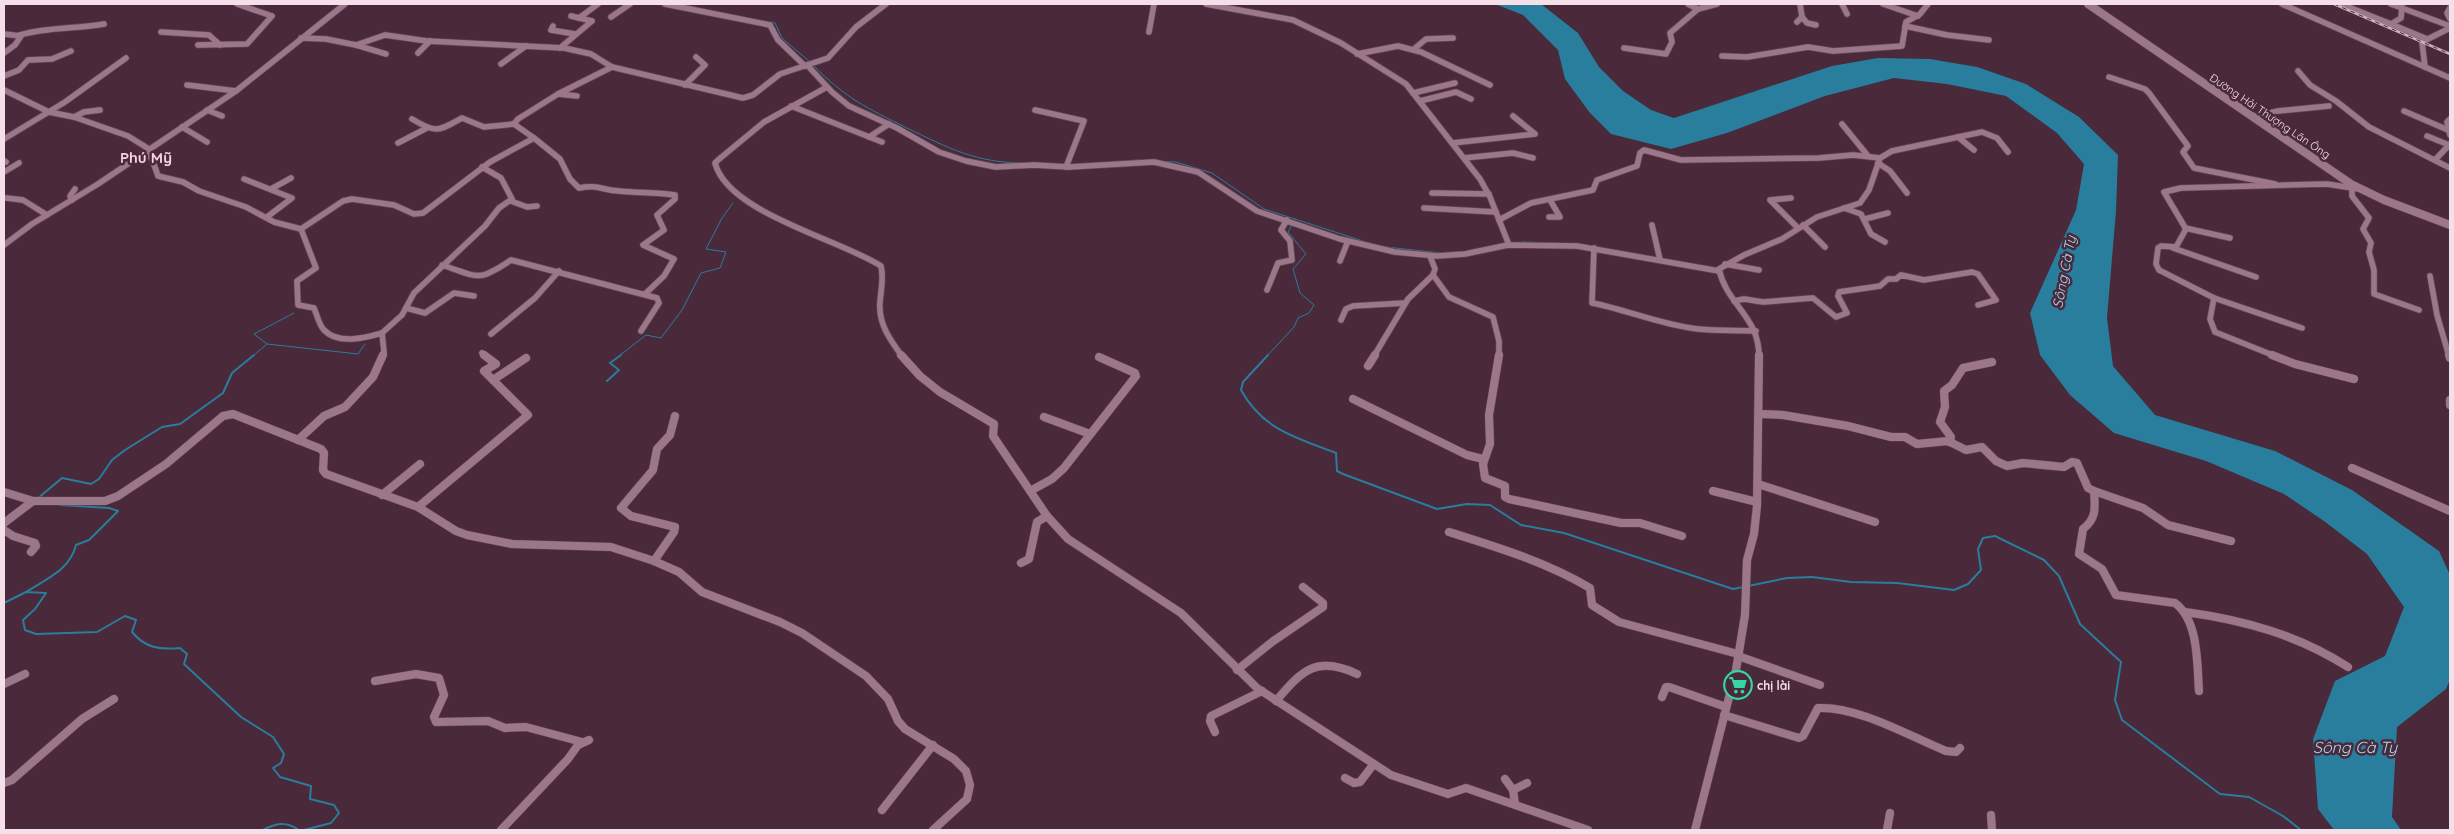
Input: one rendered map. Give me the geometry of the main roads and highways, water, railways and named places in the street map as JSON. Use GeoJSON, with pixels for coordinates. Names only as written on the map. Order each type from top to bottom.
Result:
{"type":"FeatureCollection","features":[{"type":"Feature","properties":{"kind":"water","name":"Sông Cà Ty"},"geometry":{"type":"Polygon","coordinates":[[[1495,4],[1541,4],[1578,33],[1599,67],[1623,91],[1651,110],[1674,118],[1832,66],[1878,58],[1930,59],[1977,67],[2026,84],[2079,117],[2118,155],[2116,211],[2107,318],[2113,366],[2155,415],[2275,451],[2352,490],[2439,551],[2450,575],[2450,680],[2446,689],[2397,727],[2392,817],[2401,830],[2334,830],[2318,809],[2313,739],[2335,681],[2385,656],[2404,607],[2367,554],[2324,521],[2284,494],[2206,461],[2114,433],[2070,395],[2040,355],[2030,313],[2076,210],[2084,164],[2057,133],[2006,96],[1947,84],[1894,78],[1825,96],[1727,133],[1671,149],[1611,134],[1590,113],[1565,79],[1558,50],[1523,15],[1495,4]]]}},
{"type":"Feature","properties":{"kind":"waterway"},"geometry":{"type":"LineString","coordinates":[[771,22],[775,23],[782,38],[810,62]]}},
{"type":"Feature","properties":{"kind":"waterway"},"geometry":{"type":"LineString","coordinates":[[813,65],[836,86],[857,101],[936,142],[977,157],[1023,163]]}},
{"type":"Feature","properties":{"kind":"waterway"},"geometry":{"type":"LineString","coordinates":[[1135,160],[1176,162],[1212,173],[1264,209],[1295,219]]}},
{"type":"Feature","properties":{"kind":"waterway"},"geometry":{"type":"LineString","coordinates":[[619,356],[646,335],[661,338],[682,310],[701,273],[720,268],[726,252],[706,249],[722,218],[733,203]]}},
{"type":"Feature","properties":{"kind":"waterway"},"geometry":{"type":"LineString","coordinates":[[1267,356],[1294,327],[1298,318],[1309,313],[1314,305],[1300,293],[1293,269],[1306,254],[1288,232],[1295,219]]}},
{"type":"Feature","properties":{"kind":"waterway"},"geometry":{"type":"LineString","coordinates":[[1295,219],[1372,244]]}},
{"type":"Feature","properties":{"kind":"waterway"},"geometry":{"type":"LineString","coordinates":[[1522,242],[1558,243]]}},
{"type":"Feature","properties":{"kind":"waterway"},"geometry":{"type":"LineString","coordinates":[[1386,247],[1441,253]]}},
{"type":"Feature","properties":{"kind":"waterway"},"geometry":{"type":"LineString","coordinates":[[267,344],[254,334],[294,313]]}},
{"type":"Feature","properties":{"kind":"waterway"},"geometry":{"type":"LineString","coordinates":[[253,356],[267,344]]}},
{"type":"Feature","properties":{"kind":"waterway"},"geometry":{"type":"LineString","coordinates":[[267,344],[358,354],[365,344]]}},
{"type":"Feature","properties":{"kind":"waterway"},"geometry":{"type":"LineString","coordinates":[[37,499],[62,478],[91,484],[99,479],[112,460],[125,450],[162,427],[180,424],[223,393],[232,373],[254,355]]}},
{"type":"Feature","properties":{"kind":"waterway"},"geometry":{"type":"LineString","coordinates":[[607,381],[619,370],[610,363],[621,355]]}},
{"type":"Feature","properties":{"kind":"waterway"},"geometry":{"type":"LineString","coordinates":[[1268,355],[1243,382],[1241,390],[1250,404],[1270,424],[1295,437],[1336,453],[1337,471],[1343,474],[1437,509],[1467,504],[1490,505],[1521,525],[1564,533],[1733,589],[1743,587]]}},
{"type":"Feature","properties":{"kind":"waterway"},"geometry":{"type":"LineString","coordinates":[[26,592],[63,567],[73,554],[76,545],[89,540],[118,511],[109,508],[60,505]]}},
{"type":"Feature","properties":{"kind":"waterway"},"geometry":{"type":"LineString","coordinates":[[1748,586],[1787,578],[1812,577],[1851,582],[1897,583],[1954,590],[1968,584],[1981,570],[1978,549],[1983,538],[1995,536],[2044,560],[2059,576],[2080,624],[2121,662],[2115,700],[2122,720],[2220,794],[2249,797],[2283,816],[2301,830]]}},
{"type":"Feature","properties":{"kind":"waterway"},"geometry":{"type":"LineString","coordinates":[[4,603],[26,592]]}},
{"type":"Feature","properties":{"kind":"waterway"},"geometry":{"type":"LineString","coordinates":[[26,592],[46,593],[35,609],[23,620],[25,630],[36,634],[97,632],[125,616],[136,620],[132,632],[142,642],[159,648],[180,648],[187,654],[184,664],[241,717],[273,737],[284,754],[281,763],[273,768],[280,777],[311,786],[310,799],[334,805],[339,813],[331,823],[304,830]]}},
{"type":"Feature","properties":{"kind":"waterway"},"geometry":{"type":"LineString","coordinates":[[263,830],[281,824],[290,825],[299,830]]}},
{"type":"Feature","properties":{"kind":"railway"},"geometry":{"type":"LineString","coordinates":[[2334,4],[2450,54]]}},
{"type":"Feature","properties":{"kind":"place","name":"chị lài"},"geometry":{"type":"Point","coordinates":[1738,685]}},
{"type":"Feature","properties":{"kind":"district","name":"Phú Mỹ"},"geometry":{"type":"Point","coordinates":[146,157]}}]}
